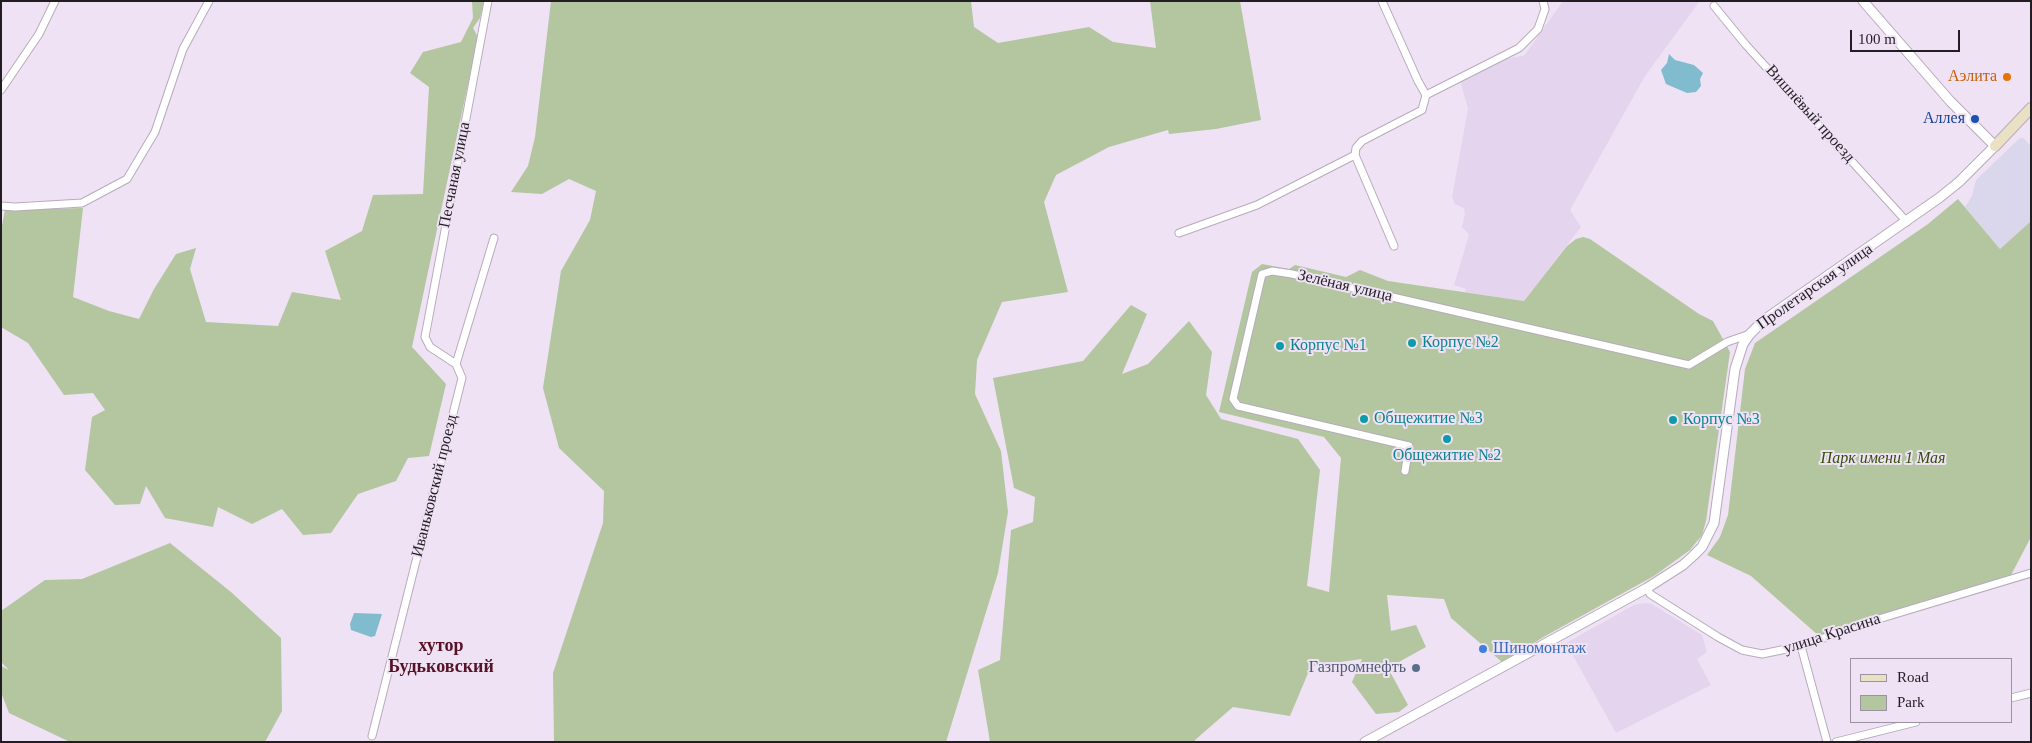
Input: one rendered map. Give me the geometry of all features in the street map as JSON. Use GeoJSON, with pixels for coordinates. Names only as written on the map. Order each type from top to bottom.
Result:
{"type":"FeatureCollection","features":[{"type":"Feature","properties":{"kind":"main road","name":"Пролетарская улица"},"geometry":{"type":"LineString","coordinates":[[1995,146],[2031,108]]}},
{"type":"Feature","properties":{"kind":"street"},"geometry":{"type":"LineString","coordinates":[[1,90],[39,34],[56,1]]}},
{"type":"Feature","properties":{"kind":"street"},"geometry":{"type":"LineString","coordinates":[[1,206],[15,208],[82,203],[127,179],[155,132],[183,49],[209,1]]}},
{"type":"Feature","properties":{"kind":"street","name":"Песчаная улица"},"geometry":{"type":"LineString","coordinates":[[456,364],[430,347],[425,336],[488,1]]}},
{"type":"Feature","properties":{"kind":"street"},"geometry":{"type":"LineString","coordinates":[[1382,1],[1426,95],[1422,110],[1362,141],[1356,148],[1355,155],[1394,246]]}},
{"type":"Feature","properties":{"kind":"street"},"geometry":{"type":"LineString","coordinates":[[1426,95],[1519,48],[1538,29],[1544,9],[1542,1]]}},
{"type":"Feature","properties":{"kind":"street"},"geometry":{"type":"LineString","coordinates":[[1863,1],[1950,102],[1995,146]]}},
{"type":"Feature","properties":{"kind":"street","name":"Вишнёвый проезд"},"geometry":{"type":"LineString","coordinates":[[1714,6],[1746,45],[1907,222]]}},
{"type":"Feature","properties":{"kind":"street","name":"Пролетарская улица"},"geometry":{"type":"LineString","coordinates":[[1365,742],[1647,588],[1688,560],[1702,546],[1710,533],[1719,495],[1735,369],[1739,354],[1750,334],[1764,320],[1907,222],[1959,182],[1995,146]]}},
{"type":"Feature","properties":{"kind":"street"},"geometry":{"type":"LineString","coordinates":[[1179,233],[1256,205],[1355,155]]}},
{"type":"Feature","properties":{"kind":"street","name":"Иваньковский проезд"},"geometry":{"type":"LineString","coordinates":[[372,736],[462,378],[456,364],[494,238]]}},
{"type":"Feature","properties":{"kind":"street","name":"Зелёная улица"},"geometry":{"type":"LineString","coordinates":[[1405,471],[1409,446],[1238,406],[1233,399],[1262,274],[1272,271],[1292,274],[1689,365],[1727,342],[1750,334]]}},
{"type":"Feature","properties":{"kind":"street","name":"улица Красина"},"geometry":{"type":"LineString","coordinates":[[1647,588],[1650,594],[1674,610],[1742,650],[1762,654],[1801,646],[1872,621],[2031,574]]}},
{"type":"Feature","properties":{"kind":"street"},"geometry":{"type":"LineString","coordinates":[[1801,646],[1827,742]]}},
{"type":"Feature","properties":{"kind":"street"},"geometry":{"type":"LineString","coordinates":[[2012,698],[2031,693]]}},
{"type":"Feature","properties":{"kind":"street"},"geometry":{"type":"LineString","coordinates":[[1836,742],[1912,723]]}},
{"type":"Feature","properties":{"kind":"shaded area"},"geometry":{"type":"Polygon","coordinates":[[[1563,1],[1699,2],[1645,76],[1570,210],[1581,227],[1524,301],[1465,292],[1466,289],[1454,285],[1469,235],[1462,227],[1465,214],[1464,208],[1455,204],[1452,197],[1468,109],[1460,80],[1502,59],[1524,56],[1563,1]]]}},
{"type":"Feature","properties":{"kind":"shaded area"},"geometry":{"type":"Polygon","coordinates":[[[2020,138],[2023,138],[2031,146],[2031,221],[2000,249],[1965,207],[1972,196],[1976,180],[2020,138]]]}},
{"type":"Feature","properties":{"kind":"shaded area"},"geometry":{"type":"Polygon","coordinates":[[[1652,604],[1702,635],[1707,652],[1697,659],[1711,685],[1616,733],[1566,643],[1634,605],[1652,604]]]}},
{"type":"Feature","properties":{"kind":"green space"},"geometry":{"type":"Polygon","coordinates":[[[472,1],[484,1],[480,18],[473,28],[478,37],[412,347],[446,384],[429,456],[408,458],[396,481],[358,494],[331,533],[303,535],[282,509],[252,524],[218,507],[213,527],[165,518],[146,486],[140,504],[115,505],[85,470],[92,417],[105,410],[93,393],[64,395],[28,343],[1,327],[1,231],[5,210],[83,208],[73,297],[109,311],[139,319],[154,289],[176,254],[196,248],[190,269],[206,322],[278,326],[292,292],[341,300],[325,251],[362,231],[373,195],[423,194],[429,87],[410,73],[423,52],[461,42],[473,18],[472,1]]]}},
{"type":"Feature","properties":{"kind":"green space"},"geometry":{"type":"Polygon","coordinates":[[[551,1],[971,1],[974,27],[998,43],[1089,27],[1113,42],[1156,48],[1150,1],[1240,1],[1261,120],[1216,129],[1169,134],[1168,130],[1109,147],[1056,175],[1044,202],[1068,292],[1002,302],[977,360],[975,394],[1001,451],[1008,512],[998,573],[946,742],[554,742],[553,673],[603,523],[604,491],[559,448],[543,388],[561,271],[590,220],[596,191],[569,179],[542,194],[511,192],[528,166],[535,137],[551,1]]]}},
{"type":"Feature","properties":{"kind":"green space","name":"Парк имени 1 Мая"},"geometry":{"type":"Polygon","coordinates":[[[1958,199],[2000,249],[2031,221],[2031,537],[2010,577],[1914,604],[1819,636],[1751,576],[1707,555],[1720,537],[1728,515],[1745,369],[1755,343],[1928,224],[1958,199]]]}},
{"type":"Feature","properties":{"kind":"green space"},"geometry":{"type":"Polygon","coordinates":[[[1583,237],[1590,239],[1699,314],[1713,321],[1730,352],[1706,521],[1702,535],[1690,550],[1654,576],[1502,662],[1451,618],[1444,599],[1387,595],[1391,631],[1416,625],[1426,647],[1388,668],[1408,705],[1399,712],[1376,714],[1352,682],[1362,659],[1311,666],[1290,716],[1233,707],[1195,742],[990,742],[978,670],[1000,660],[1011,530],[1033,522],[1035,497],[1014,488],[993,378],[1083,361],[1131,305],[1147,314],[1122,374],[1148,364],[1189,321],[1212,352],[1206,395],[1221,419],[1298,439],[1320,470],[1307,586],[1329,592],[1341,458],[1324,437],[1219,412],[1252,272],[1262,264],[1289,269],[1295,265],[1346,277],[1360,270],[1388,281],[1524,301],[1567,246],[1576,239],[1583,237]]]}},
{"type":"Feature","properties":{"kind":"green space"},"geometry":{"type":"Polygon","coordinates":[[[170,543],[231,592],[281,638],[282,711],[265,742],[70,742],[9,713],[1,692],[1,666],[9,670],[1,662],[1,611],[45,580],[82,579],[170,543]]]}},
{"type":"Feature","properties":{"kind":"water"},"geometry":{"type":"Polygon","coordinates":[[[1669,54],[1675,60],[1694,65],[1703,73],[1700,79],[1701,86],[1696,92],[1687,93],[1666,84],[1661,70],[1667,63],[1669,54]]]}},
{"type":"Feature","properties":{"kind":"water"},"geometry":{"type":"Polygon","coordinates":[[[354,613],[382,614],[375,636],[371,637],[351,630],[350,624],[354,613]]]}},
{"type":"Feature","properties":{"kind":"place","name":"Аэлита"},"geometry":{"type":"Point","coordinates":[2007,77]}},
{"type":"Feature","properties":{"kind":"place","name":"Аллея"},"geometry":{"type":"Point","coordinates":[1975,119]}},
{"type":"Feature","properties":{"kind":"place","name":"Корпус №2"},"geometry":{"type":"Point","coordinates":[1412,343]}},
{"type":"Feature","properties":{"kind":"place","name":"Корпус №1"},"geometry":{"type":"Point","coordinates":[1280,346]}},
{"type":"Feature","properties":{"kind":"place","name":"Общежитие №3"},"geometry":{"type":"Point","coordinates":[1364,419]}},
{"type":"Feature","properties":{"kind":"place","name":"Корпус №3"},"geometry":{"type":"Point","coordinates":[1673,420]}},
{"type":"Feature","properties":{"kind":"place","name":"Общежитие №2"},"geometry":{"type":"Point","coordinates":[1447,439]}},
{"type":"Feature","properties":{"kind":"place","name":"Шиномонтаж"},"geometry":{"type":"Point","coordinates":[1483,649]}},
{"type":"Feature","properties":{"kind":"place","name":"Газпромнефть"},"geometry":{"type":"Point","coordinates":[1416,668]}},
{"type":"Feature","properties":{"kind":"district","name":"хутор Будьковский"},"geometry":{"type":"Point","coordinates":[441,656]}}]}
